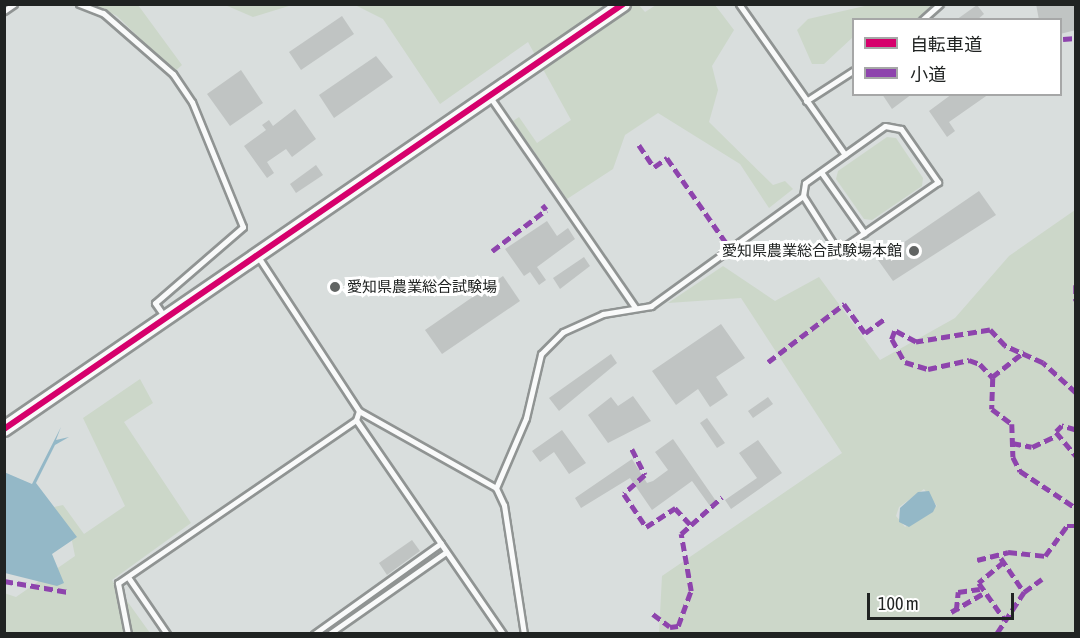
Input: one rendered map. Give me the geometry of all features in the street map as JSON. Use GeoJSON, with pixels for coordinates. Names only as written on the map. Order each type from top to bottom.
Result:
{"type":"FeatureCollection","features":[{"type":"Feature","properties":{"kind":"street"},"geometry":{"type":"LineString","coordinates":[[4,429],[259,258],[623,4]]}},
{"type":"Feature","properties":{"kind":"lane"},"geometry":{"type":"LineString","coordinates":[[4,11],[14,4]]}},
{"type":"Feature","properties":{"kind":"lane"},"geometry":{"type":"LineString","coordinates":[[79,4],[102,13],[173,74],[192,102],[243,227],[155,303],[166,320]]}},
{"type":"Feature","properties":{"kind":"lane"},"geometry":{"type":"LineString","coordinates":[[739,4],[844,155]]}},
{"type":"Feature","properties":{"kind":"lane"},"geometry":{"type":"LineString","coordinates":[[924,18],[940,4]]}},
{"type":"Feature","properties":{"kind":"lane"},"geometry":{"type":"LineString","coordinates":[[806,101],[852,71]]}},
{"type":"Feature","properties":{"kind":"lane"},"geometry":{"type":"LineString","coordinates":[[490,97],[635,307]]}},
{"type":"Feature","properties":{"kind":"lane"},"geometry":{"type":"LineString","coordinates":[[495,488],[526,418],[541,354],[563,332],[584,321],[635,307],[651,306],[802,196],[805,183],[885,126],[901,129],[938,182],[838,251],[802,196]]}},
{"type":"Feature","properties":{"kind":"lane"},"geometry":{"type":"LineString","coordinates":[[821,172],[864,233]]}},
{"type":"Feature","properties":{"kind":"lane"},"geometry":{"type":"LineString","coordinates":[[259,258],[359,411],[495,488],[504,505],[524,633]]}},
{"type":"Feature","properties":{"kind":"lane"},"geometry":{"type":"LineString","coordinates":[[128,633],[118,583],[356,420],[359,411]]}},
{"type":"Feature","properties":{"kind":"lane"},"geometry":{"type":"LineString","coordinates":[[356,420],[503,633]]}},
{"type":"Feature","properties":{"kind":"lane"},"geometry":{"type":"LineString","coordinates":[[314,633],[441,543]]}},
{"type":"Feature","properties":{"kind":"lane"},"geometry":{"type":"LineString","coordinates":[[329,633],[446,552]]}},
{"type":"Feature","properties":{"kind":"lane"},"geometry":{"type":"LineString","coordinates":[[128,577],[167,633]]}},
{"type":"Feature","properties":{"kind":"green space"},"geometry":{"type":"Polygon","coordinates":[[[638,4],[645,12],[656,5],[715,5],[734,30],[712,66],[718,90],[709,122],[773,185],[785,181],[793,189],[769,208],[740,164],[658,113],[625,135],[613,169],[567,199],[513,121],[519,117],[537,143],[571,120],[528,42],[440,104],[383,19],[355,5],[638,4]]]}},
{"type":"Feature","properties":{"kind":"green space"},"geometry":{"type":"Polygon","coordinates":[[[95,5],[138,5],[182,65],[174,72],[117,16],[95,5]]]}},
{"type":"Feature","properties":{"kind":"green space"},"geometry":{"type":"Polygon","coordinates":[[[225,5],[292,5],[253,17],[225,5]]]}},
{"type":"Feature","properties":{"kind":"green space"},"geometry":{"type":"Polygon","coordinates":[[[869,5],[936,5],[917,18],[852,18],[852,38],[824,64],[812,64],[797,30],[808,19],[869,5]]]}},
{"type":"Feature","properties":{"kind":"green space"},"geometry":{"type":"Polygon","coordinates":[[[887,137],[896,138],[923,178],[922,186],[872,220],[864,219],[836,179],[838,171],[887,137]]]}},
{"type":"Feature","properties":{"kind":"green space"},"geometry":{"type":"Polygon","coordinates":[[[1075,210],[1075,633],[659,633],[662,576],[842,453],[741,298],[668,303],[723,266],[775,301],[819,277],[880,360],[955,318],[1009,256],[1075,210]],[[924,489],[899,507],[896,516],[905,527],[937,506],[924,489]]]}},
{"type":"Feature","properties":{"kind":"green space"},"geometry":{"type":"Polygon","coordinates":[[[140,379],[153,403],[124,422],[191,523],[112,580],[150,633],[5,633],[4,593],[16,597],[75,556],[70,531],[54,507],[63,505],[84,534],[125,506],[83,418],[140,379]]]}},
{"type":"Feature","properties":{"kind":"water"},"geometry":{"type":"Polygon","coordinates":[[[61,427],[56,440],[69,437],[55,445],[36,483],[77,537],[52,554],[64,583],[57,586],[5,573],[4,472],[32,484],[61,427]]]}},
{"type":"Feature","properties":{"kind":"water"},"geometry":{"type":"Polygon","coordinates":[[[929,491],[936,506],[933,512],[909,527],[899,522],[900,508],[918,492],[929,491]]]}},
{"type":"Feature","properties":{"kind":"building"},"geometry":{"type":"Polygon","coordinates":[[[1036,4],[1076,4],[1076,30],[1062,34],[1062,18],[1039,18],[1036,4]]]}},
{"type":"Feature","properties":{"kind":"building"},"geometry":{"type":"Polygon","coordinates":[[[977,5],[984,14],[979,18],[959,18],[977,5]]]}},
{"type":"Feature","properties":{"kind":"building"},"geometry":{"type":"Polygon","coordinates":[[[342,16],[354,34],[301,70],[289,52],[342,16]]]}},
{"type":"Feature","properties":{"kind":"building"},"geometry":{"type":"Polygon","coordinates":[[[376,56],[393,77],[334,118],[319,95],[376,56]]]}},
{"type":"Feature","properties":{"kind":"building"},"geometry":{"type":"Polygon","coordinates":[[[241,70],[263,103],[230,126],[207,94],[241,70]]]}},
{"type":"Feature","properties":{"kind":"building"},"geometry":{"type":"Polygon","coordinates":[[[883,96],[909,96],[892,109],[883,96]]]}},
{"type":"Feature","properties":{"kind":"building"},"geometry":{"type":"Polygon","coordinates":[[[949,96],[986,96],[949,122],[955,131],[947,137],[929,111],[949,96]]]}},
{"type":"Feature","properties":{"kind":"building"},"geometry":{"type":"Polygon","coordinates":[[[295,109],[316,139],[292,157],[286,149],[267,162],[274,173],[267,178],[244,146],[266,130],[262,125],[269,120],[273,126],[295,109]]]}},
{"type":"Feature","properties":{"kind":"building"},"geometry":{"type":"Polygon","coordinates":[[[316,165],[323,175],[296,193],[290,184],[316,165]]]}},
{"type":"Feature","properties":{"kind":"building"},"geometry":{"type":"Polygon","coordinates":[[[979,191],[996,215],[893,281],[878,260],[979,191]]]}},
{"type":"Feature","properties":{"kind":"building"},"geometry":{"type":"Polygon","coordinates":[[[547,221],[557,236],[568,228],[575,239],[537,267],[546,280],[539,285],[530,272],[524,276],[505,249],[547,221]]]}},
{"type":"Feature","properties":{"kind":"building"},"geometry":{"type":"Polygon","coordinates":[[[584,257],[590,266],[560,289],[553,278],[584,257]]]}},
{"type":"Feature","properties":{"kind":"building"},"geometry":{"type":"Polygon","coordinates":[[[503,276],[520,301],[442,354],[425,330],[503,276]]]}},
{"type":"Feature","properties":{"kind":"building"},"geometry":{"type":"Polygon","coordinates":[[[721,324],[745,358],[716,377],[728,395],[710,407],[698,389],[676,405],[652,371],[721,324]]]}},
{"type":"Feature","properties":{"kind":"building"},"geometry":{"type":"Polygon","coordinates":[[[611,354],[617,363],[559,411],[549,398],[611,354]]]}},
{"type":"Feature","properties":{"kind":"building"},"geometry":{"type":"Polygon","coordinates":[[[633,396],[651,421],[608,443],[588,415],[611,397],[618,406],[633,396]]]}},
{"type":"Feature","properties":{"kind":"building"},"geometry":{"type":"Polygon","coordinates":[[[768,397],[773,404],[753,418],[748,411],[768,397]]]}},
{"type":"Feature","properties":{"kind":"building"},"geometry":{"type":"Polygon","coordinates":[[[707,418],[725,443],[717,448],[700,423],[707,418]]]}},
{"type":"Feature","properties":{"kind":"building"},"geometry":{"type":"Polygon","coordinates":[[[562,430],[586,463],[569,474],[554,452],[540,462],[532,451],[562,430]]]}},
{"type":"Feature","properties":{"kind":"building"},"geometry":{"type":"Polygon","coordinates":[[[673,439],[716,501],[710,506],[692,481],[652,510],[630,478],[581,508],[575,498],[632,459],[647,483],[668,470],[655,452],[673,439]]]}},
{"type":"Feature","properties":{"kind":"building"},"geometry":{"type":"Polygon","coordinates":[[[758,440],[782,473],[731,509],[725,500],[757,478],[739,453],[758,440]]]}},
{"type":"Feature","properties":{"kind":"building"},"geometry":{"type":"Polygon","coordinates":[[[412,540],[420,551],[387,575],[379,563],[412,540]]]}},
{"type":"Feature","properties":{"kind":"marked path"},"geometry":{"type":"LineString","coordinates":[[1063,39],[1076,38]]}},
{"type":"Feature","properties":{"kind":"marked path"},"geometry":{"type":"LineString","coordinates":[[639,145],[654,167],[667,158],[729,247]]}},
{"type":"Feature","properties":{"kind":"marked path"},"geometry":{"type":"LineString","coordinates":[[492,251],[546,210],[542,205]]}},
{"type":"Feature","properties":{"kind":"marked path"},"geometry":{"type":"LineString","coordinates":[[1076,285],[1076,301]]}},
{"type":"Feature","properties":{"kind":"marked path"},"geometry":{"type":"LineString","coordinates":[[768,362],[844,304],[865,333],[886,318]]}},
{"type":"Feature","properties":{"kind":"marked path"},"geometry":{"type":"LineString","coordinates":[[1076,393],[1043,363],[1005,346],[990,330],[916,342],[895,331],[892,339],[905,362],[928,369],[969,360],[980,364],[993,378],[992,409],[1012,424],[1013,457],[1020,471],[1076,508]]}},
{"type":"Feature","properties":{"kind":"marked path"},"geometry":{"type":"LineString","coordinates":[[992,377],[1024,352]]}},
{"type":"Feature","properties":{"kind":"marked path"},"geometry":{"type":"LineString","coordinates":[[1076,430],[1062,426],[1056,432],[1076,456]]}},
{"type":"Feature","properties":{"kind":"marked path"},"geometry":{"type":"LineString","coordinates":[[1012,443],[1032,447],[1058,435]]}},
{"type":"Feature","properties":{"kind":"marked path"},"geometry":{"type":"LineString","coordinates":[[632,449],[645,475],[624,494],[646,527],[675,508],[691,525]]}},
{"type":"Feature","properties":{"kind":"marked path"},"geometry":{"type":"LineString","coordinates":[[653,614],[670,627],[678,626],[691,591],[681,534],[722,497]]}},
{"type":"Feature","properties":{"kind":"marked path"},"geometry":{"type":"LineString","coordinates":[[977,560],[1008,552],[1045,556],[1067,526],[1076,526]]}},
{"type":"Feature","properties":{"kind":"marked path"},"geometry":{"type":"LineString","coordinates":[[1001,558],[1024,592],[1042,579]]}},
{"type":"Feature","properties":{"kind":"marked path"},"geometry":{"type":"LineString","coordinates":[[1004,562],[979,583],[1005,620]]}},
{"type":"Feature","properties":{"kind":"marked path"},"geometry":{"type":"LineString","coordinates":[[4,581],[68,592]]}},
{"type":"Feature","properties":{"kind":"marked path"},"geometry":{"type":"LineString","coordinates":[[956,611],[958,592],[980,589]]}},
{"type":"Feature","properties":{"kind":"marked path"},"geometry":{"type":"LineString","coordinates":[[997,633],[1024,592]]}},
{"type":"Feature","properties":{"kind":"marked path"},"geometry":{"type":"LineString","coordinates":[[951,612],[982,594]]}},
{"type":"Feature","properties":{"kind":"cycle path"},"geometry":{"type":"LineString","coordinates":[[4,429],[623,4]]}},
{"type":"Feature","properties":{"kind":"place","name":"愛知県農業総合試験場本館"},"geometry":{"type":"Point","coordinates":[914,251]}},
{"type":"Feature","properties":{"kind":"place","name":"愛知県農業総合試験場"},"geometry":{"type":"Point","coordinates":[335,287]}}]}
